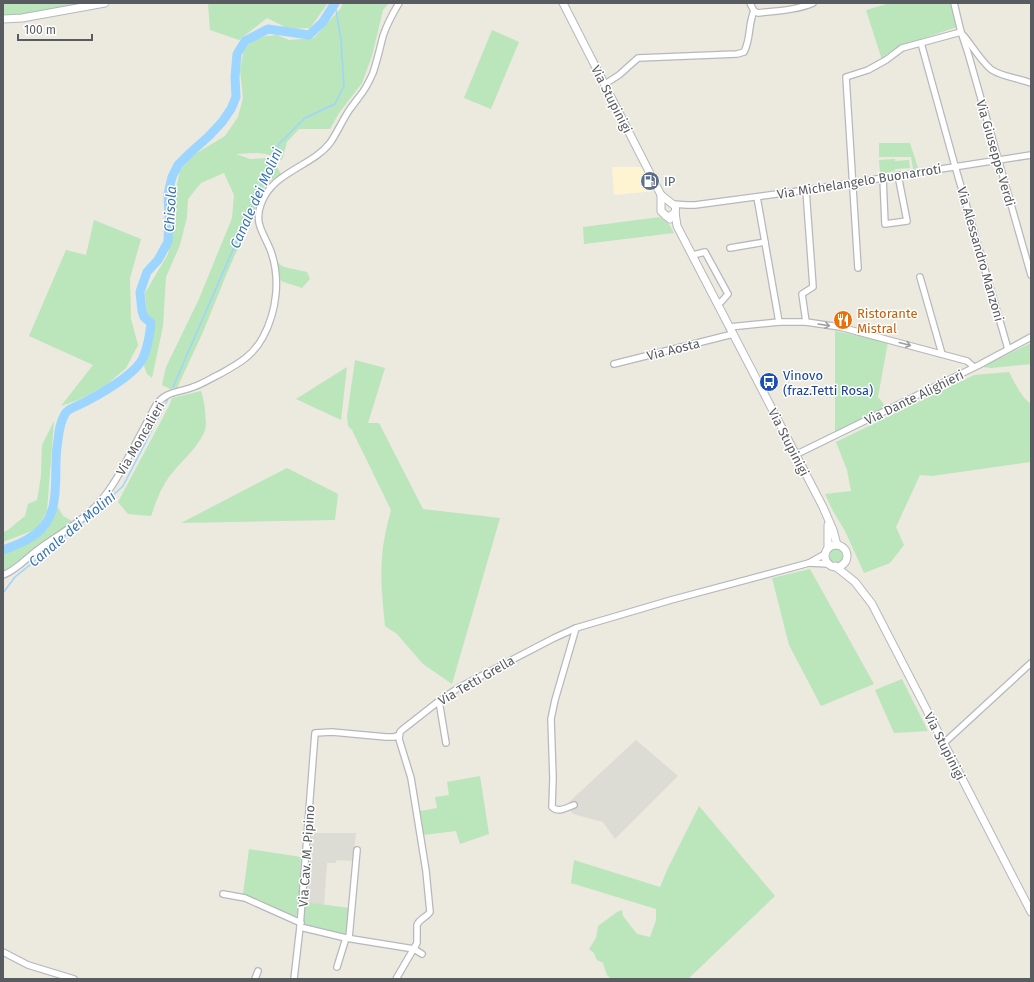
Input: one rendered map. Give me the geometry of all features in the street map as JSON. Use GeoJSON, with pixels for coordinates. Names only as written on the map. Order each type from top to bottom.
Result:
{"type":"FeatureCollection","features":[{"type":"Feature","properties":{"kind":"street"},"geometry":{"type":"LineString","coordinates":[[3,19],[22,18],[105,3]]}},
{"type":"Feature","properties":{"kind":"street","name":"Via Moncalieri"},"geometry":{"type":"LineString","coordinates":[[3,575],[18,566],[36,550],[66,531],[99,503],[120,473],[156,405],[161,399],[168,394],[204,383],[242,361],[259,344],[274,310],[276,297],[274,264],[270,250],[259,226],[258,214],[261,203],[273,185],[289,172],[322,152],[331,142],[351,108],[368,85],[384,34],[393,12],[399,3]]}},
{"type":"Feature","properties":{"kind":"street","name":"Via Stupinigi"},"geometry":{"type":"LineString","coordinates":[[563,3],[661,195],[673,207],[677,226],[823,507],[833,530],[837,545],[844,548],[846,551],[847,566],[855,582]]}},
{"type":"Feature","properties":{"kind":"street"},"geometry":{"type":"LineString","coordinates":[[605,84],[619,75],[638,58],[737,54],[744,52],[748,45],[750,23],[754,12],[750,3]]}},
{"type":"Feature","properties":{"kind":"street"},"geometry":{"type":"LineString","coordinates":[[754,12],[770,12],[795,8],[813,3]]}},
{"type":"Feature","properties":{"kind":"street","name":"Via Giuseppe Verdi"},"geometry":{"type":"LineString","coordinates":[[954,3],[1031,275]]}},
{"type":"Feature","properties":{"kind":"street"},"geometry":{"type":"LineString","coordinates":[[858,268],[846,77],[868,70],[886,60],[902,48],[961,32],[987,66],[992,70],[1031,83]]}},
{"type":"Feature","properties":{"kind":"street","name":"Via Alessandro Manzoni"},"geometry":{"type":"LineString","coordinates":[[921,43],[1008,349]]}},
{"type":"Feature","properties":{"kind":"street","name":"Via Michelangelo Buonarroti"},"geometry":{"type":"LineString","coordinates":[[673,207],[806,190],[1031,155]]}},
{"type":"Feature","properties":{"kind":"street"},"geometry":{"type":"LineString","coordinates":[[883,178],[885,224],[907,221],[898,175]]}},
{"type":"Feature","properties":{"kind":"street"},"geometry":{"type":"LineString","coordinates":[[806,190],[813,287],[802,294],[806,322]]}},
{"type":"Feature","properties":{"kind":"street","name":"Via Stupinigi"},"geometry":{"type":"LineString","coordinates":[[661,195],[662,206]]}},
{"type":"Feature","properties":{"kind":"street"},"geometry":{"type":"LineString","coordinates":[[757,196],[779,322]]}},
{"type":"Feature","properties":{"kind":"street"},"geometry":{"type":"LineString","coordinates":[[665,203],[673,207],[671,216],[666,216],[662,213],[661,209],[665,203]]}},
{"type":"Feature","properties":{"kind":"street","name":"Via Stupinigi"},"geometry":{"type":"LineString","coordinates":[[666,216],[677,226]]}},
{"type":"Feature","properties":{"kind":"street"},"geometry":{"type":"LineString","coordinates":[[730,248],[765,242]]}},
{"type":"Feature","properties":{"kind":"street"},"geometry":{"type":"LineString","coordinates":[[693,255],[705,252],[728,294],[718,304]]}},
{"type":"Feature","properties":{"kind":"street"},"geometry":{"type":"LineString","coordinates":[[920,277],[942,354]]}},
{"type":"Feature","properties":{"kind":"street","name":"Via Aosta"},"geometry":{"type":"LineString","coordinates":[[614,364],[731,330],[779,322],[806,322],[840,327],[928,350],[967,361],[974,367]]}},
{"type":"Feature","properties":{"kind":"street","name":"Via Dante Alighieri"},"geometry":{"type":"LineString","coordinates":[[795,455],[974,367],[1031,337]]}},
{"type":"Feature","properties":{"kind":"street","name":"Via Stupinigi"},"geometry":{"type":"LineString","coordinates":[[826,515],[829,531],[827,561],[855,582],[868,597],[876,610],[1031,912]]}},
{"type":"Feature","properties":{"kind":"street"},"geometry":{"type":"LineString","coordinates":[[827,551],[834,545],[837,545]]}},
{"type":"Feature","properties":{"kind":"street","name":"Via Tetti Grella"},"geometry":{"type":"LineString","coordinates":[[400,735],[402,730],[439,700],[463,684],[576,628],[677,598],[809,563],[827,551]]}},
{"type":"Feature","properties":{"kind":"street"},"geometry":{"type":"LineString","coordinates":[[832,565],[842,565],[846,559]]}},
{"type":"Feature","properties":{"kind":"street","name":"Via Tetti Grella"},"geometry":{"type":"LineString","coordinates":[[809,563],[832,565]]}},
{"type":"Feature","properties":{"kind":"street"},"geometry":{"type":"LineString","coordinates":[[574,805],[559,810],[555,810],[552,807],[553,778],[551,719],[576,628]]}},
{"type":"Feature","properties":{"kind":"street"},"geometry":{"type":"LineString","coordinates":[[944,743],[1031,663]]}},
{"type":"Feature","properties":{"kind":"street"},"geometry":{"type":"LineString","coordinates":[[439,700],[446,743]]}},
{"type":"Feature","properties":{"kind":"street","name":"Via Cav. M. Pipino"},"geometry":{"type":"LineString","coordinates":[[294,979],[300,925],[315,733],[332,732],[394,738],[400,735]]}},
{"type":"Feature","properties":{"kind":"street"},"geometry":{"type":"LineString","coordinates":[[396,979],[414,949],[418,923],[430,914],[426,871],[411,778],[400,743],[400,735]]}},
{"type":"Feature","properties":{"kind":"street"},"geometry":{"type":"LineString","coordinates":[[337,967],[348,938],[357,850]]}},
{"type":"Feature","properties":{"kind":"street"},"geometry":{"type":"LineString","coordinates":[[223,894],[245,898],[300,925],[348,938],[414,949],[422,954]]}},
{"type":"Feature","properties":{"kind":"street"},"geometry":{"type":"LineString","coordinates":[[3,952],[28,965],[74,979]]}},
{"type":"Feature","properties":{"kind":"street"},"geometry":{"type":"LineString","coordinates":[[256,979],[258,971]]}},
{"type":"Feature","properties":{"kind":"shaded area"},"geometry":{"type":"Polygon","coordinates":[[[612,167],[644,167],[656,191],[614,195],[612,167]]]}},
{"type":"Feature","properties":{"kind":"shaded area"},"geometry":{"type":"Polygon","coordinates":[[[636,740],[678,776],[615,839],[603,822],[573,814],[566,805],[636,740]]]}},
{"type":"Feature","properties":{"kind":"shaded area"},"geometry":{"type":"Polygon","coordinates":[[[311,833],[356,833],[353,861],[336,860],[336,863],[327,863],[324,905],[305,902],[311,833]]]}},
{"type":"Feature","properties":{"kind":"green space"},"geometry":{"type":"Polygon","coordinates":[[[3,3],[86,3],[13,16],[3,15],[3,3]]]}},
{"type":"Feature","properties":{"kind":"green space"},"geometry":{"type":"Polygon","coordinates":[[[208,3],[328,3],[310,28],[289,29],[267,18],[239,40],[210,30],[208,3]]]}},
{"type":"Feature","properties":{"kind":"green space"},"geometry":{"type":"Polygon","coordinates":[[[343,3],[389,3],[383,10],[372,56],[362,83],[339,113],[330,129],[299,129],[287,142],[282,160],[266,154],[236,154],[250,159],[266,158],[276,165],[281,174],[266,184],[203,332],[177,388],[170,389],[162,385],[166,367],[199,299],[232,218],[234,195],[224,173],[201,183],[188,199],[187,217],[180,245],[166,277],[163,326],[152,378],[147,374],[144,366],[154,333],[153,322],[147,314],[145,293],[168,254],[173,226],[175,194],[180,170],[195,154],[225,136],[238,117],[243,98],[240,70],[244,48],[255,40],[266,36],[277,35],[289,40],[314,38],[341,8],[343,3]]]}},
{"type":"Feature","properties":{"kind":"green space"},"geometry":{"type":"Polygon","coordinates":[[[890,3],[952,3],[957,27],[897,47],[885,55],[882,60],[866,10],[890,3]]]}},
{"type":"Feature","properties":{"kind":"green space"},"geometry":{"type":"Polygon","coordinates":[[[492,30],[519,42],[491,109],[464,98],[492,30]]]}},
{"type":"Feature","properties":{"kind":"green space"},"geometry":{"type":"Polygon","coordinates":[[[879,143],[910,143],[918,168],[913,169],[911,157],[879,157],[879,143]]]}},
{"type":"Feature","properties":{"kind":"green space"},"geometry":{"type":"Polygon","coordinates":[[[895,159],[895,161],[909,160],[910,168],[895,169],[895,171],[880,174],[879,160],[895,159]]]}},
{"type":"Feature","properties":{"kind":"green space"},"geometry":{"type":"Polygon","coordinates":[[[660,217],[669,224],[674,233],[584,244],[583,227],[660,217]]]}},
{"type":"Feature","properties":{"kind":"green space"},"geometry":{"type":"Polygon","coordinates":[[[94,220],[141,239],[130,278],[131,319],[138,345],[126,368],[105,386],[78,400],[61,406],[93,365],[29,336],[66,250],[86,255],[94,220]]]}},
{"type":"Feature","properties":{"kind":"green space"},"geometry":{"type":"Polygon","coordinates":[[[278,263],[284,267],[307,272],[310,279],[302,288],[281,281],[278,274],[278,263]]]}},
{"type":"Feature","properties":{"kind":"green space"},"geometry":{"type":"Polygon","coordinates":[[[835,331],[888,342],[878,397],[886,407],[835,432],[835,331]]]}},
{"type":"Feature","properties":{"kind":"green space"},"geometry":{"type":"Polygon","coordinates":[[[1031,343],[1031,364],[991,368],[982,367],[1031,343]]]}},
{"type":"Feature","properties":{"kind":"green space"},"geometry":{"type":"Polygon","coordinates":[[[355,360],[385,368],[368,423],[379,423],[423,509],[500,518],[452,684],[423,664],[397,634],[385,626],[381,567],[384,540],[391,510],[352,430],[348,426],[347,416],[355,360]]]}},
{"type":"Feature","properties":{"kind":"green space"},"geometry":{"type":"Polygon","coordinates":[[[347,367],[341,420],[296,399],[347,367]]]}},
{"type":"Feature","properties":{"kind":"green space"},"geometry":{"type":"Polygon","coordinates":[[[1009,372],[1021,394],[1031,404],[1031,462],[932,476],[920,475],[896,527],[904,545],[890,563],[864,573],[845,531],[825,494],[851,491],[847,470],[836,442],[974,375],[1009,372]]]}},
{"type":"Feature","properties":{"kind":"green space"},"geometry":{"type":"Polygon","coordinates":[[[201,391],[205,406],[206,422],[202,437],[192,451],[168,478],[160,492],[151,516],[128,514],[118,502],[172,398],[201,391]]]}},
{"type":"Feature","properties":{"kind":"green space"},"geometry":{"type":"Polygon","coordinates":[[[54,421],[47,511],[37,529],[3,542],[3,532],[8,530],[25,516],[28,504],[37,500],[41,476],[42,445],[54,421]]]}},
{"type":"Feature","properties":{"kind":"green space"},"geometry":{"type":"Polygon","coordinates":[[[287,468],[338,494],[335,520],[181,523],[287,468]]]}},
{"type":"Feature","properties":{"kind":"green space"},"geometry":{"type":"Polygon","coordinates":[[[58,507],[63,516],[72,521],[57,533],[37,545],[15,565],[3,571],[3,554],[30,542],[48,529],[58,507]]]}},
{"type":"Feature","properties":{"kind":"green space"},"geometry":{"type":"Polygon","coordinates":[[[833,549],[839,549],[843,553],[843,559],[839,563],[833,563],[829,559],[829,553],[833,549]]]}},
{"type":"Feature","properties":{"kind":"green space"},"geometry":{"type":"Polygon","coordinates":[[[810,569],[874,684],[821,706],[789,645],[772,578],[810,569]]]}},
{"type":"Feature","properties":{"kind":"green space"},"geometry":{"type":"Polygon","coordinates":[[[902,679],[928,731],[894,733],[875,690],[902,679]]]}},
{"type":"Feature","properties":{"kind":"green space"},"geometry":{"type":"Polygon","coordinates":[[[480,776],[489,834],[460,844],[456,831],[423,835],[420,811],[437,808],[435,797],[449,795],[447,782],[480,776]]]}},
{"type":"Feature","properties":{"kind":"green space"},"geometry":{"type":"Polygon","coordinates":[[[699,806],[775,896],[688,979],[611,979],[607,975],[603,963],[597,960],[594,953],[589,949],[596,938],[598,926],[622,910],[623,916],[637,934],[650,937],[656,920],[656,909],[571,883],[574,860],[660,887],[699,806]]]}},
{"type":"Feature","properties":{"kind":"green space"},"geometry":{"type":"Polygon","coordinates":[[[249,849],[301,857],[298,913],[295,918],[243,894],[249,849]]]}},
{"type":"Feature","properties":{"kind":"green space"},"geometry":{"type":"Polygon","coordinates":[[[305,902],[349,908],[346,934],[302,926],[305,902]]]}},
{"type":"Feature","properties":{"kind":"waterway","name":"Chisola"},"geometry":{"type":"LineString","coordinates":[[3,550],[28,539],[40,530],[48,520],[53,508],[55,495],[56,454],[59,430],[66,412],[100,394],[126,377],[133,371],[143,358],[151,323],[144,317],[140,292],[147,272],[158,260],[168,242],[168,194],[172,177],[178,165],[209,136],[222,122],[231,109],[236,97],[235,77],[237,54],[245,41],[268,29],[309,35],[323,22],[335,3]]}},
{"type":"Feature","properties":{"kind":"waterway","name":"Canale dei Molini"},"geometry":{"type":"LineString","coordinates":[[173,387],[279,144],[305,118],[335,104],[344,86],[341,40],[335,4]]}},
{"type":"Feature","properties":{"kind":"waterway","name":"Canale dei Molini"},"geometry":{"type":"LineString","coordinates":[[3,593],[15,577],[93,514],[123,486],[169,397]]}},
{"type":"Feature","properties":{"kind":"place","name":"IP"},"geometry":{"type":"Point","coordinates":[650,181]}},
{"type":"Feature","properties":{"kind":"place","name":"Ristorante Mistral"},"geometry":{"type":"Point","coordinates":[843,320]}},
{"type":"Feature","properties":{"kind":"place","name":"Vinovo (fraz.Tetti Rosa)"},"geometry":{"type":"Point","coordinates":[769,382]}}]}
